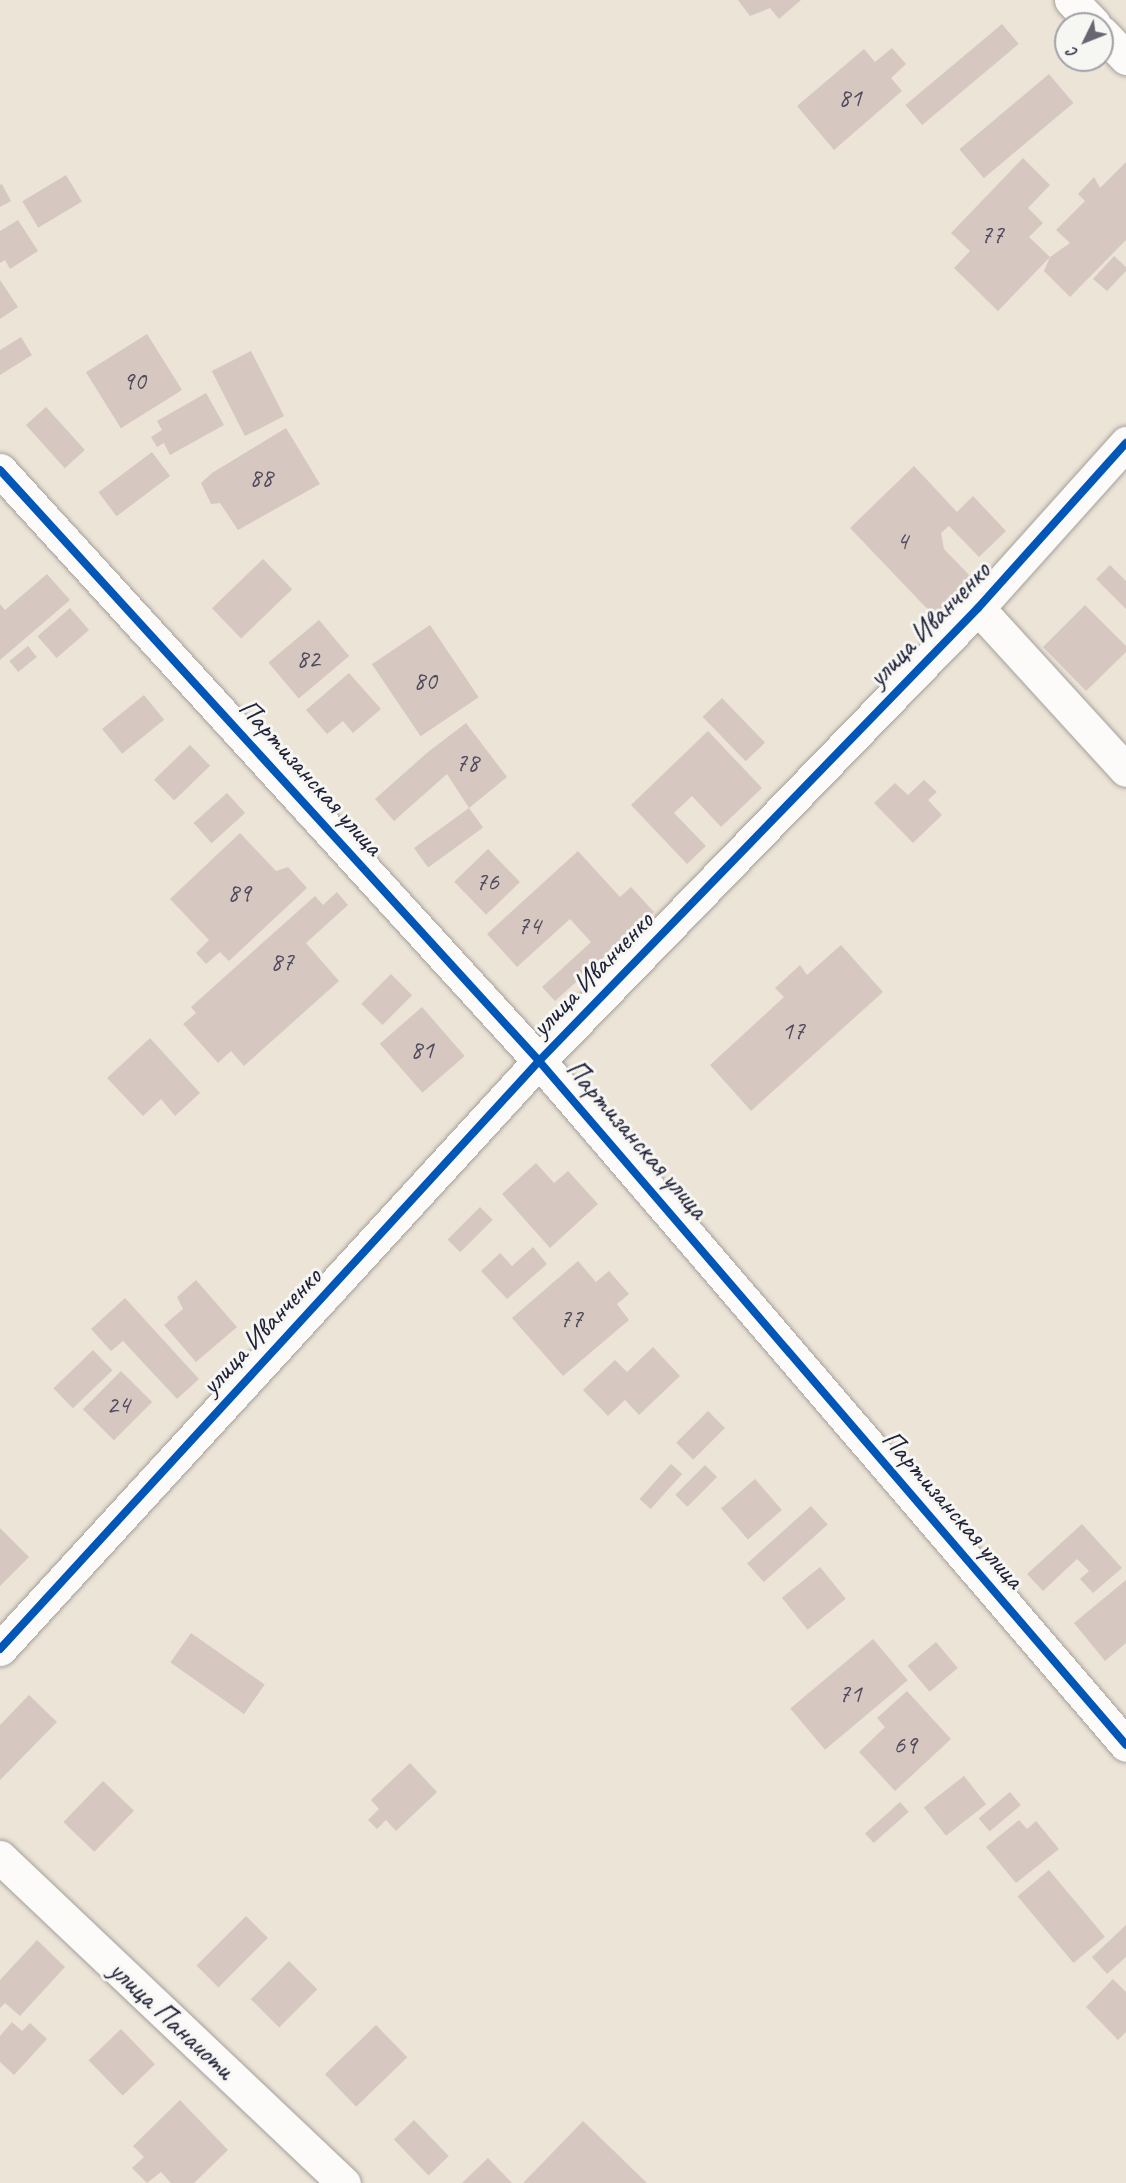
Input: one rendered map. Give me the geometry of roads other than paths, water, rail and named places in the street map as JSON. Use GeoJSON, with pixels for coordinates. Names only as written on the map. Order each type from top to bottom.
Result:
{"type":"FeatureCollection","features":[{"type":"Feature","properties":{"kind":"street"},"geometry":{"type":"LineString","coordinates":[[1071,0],[1082,12]]}},
{"type":"Feature","properties":{"kind":"street"},"geometry":{"type":"LineString","coordinates":[[1114,46],[1126,58]]}},
{"type":"Feature","properties":{"kind":"street","name":"улица Иванченко"},"geometry":{"type":"LineString","coordinates":[[0,1649],[539,1060],[978,608],[1126,443]]}},
{"type":"Feature","properties":{"kind":"street","name":"Партизанская улица"},"geometry":{"type":"LineString","coordinates":[[0,470],[539,1060],[1126,1745]]}},
{"type":"Feature","properties":{"kind":"street"},"geometry":{"type":"LineString","coordinates":[[978,608],[1126,770]]}},
{"type":"Feature","properties":{"kind":"street","name":"улица Панаиоти"},"geometry":{"type":"LineString","coordinates":[[0,1857],[344,2183]]}}]}
